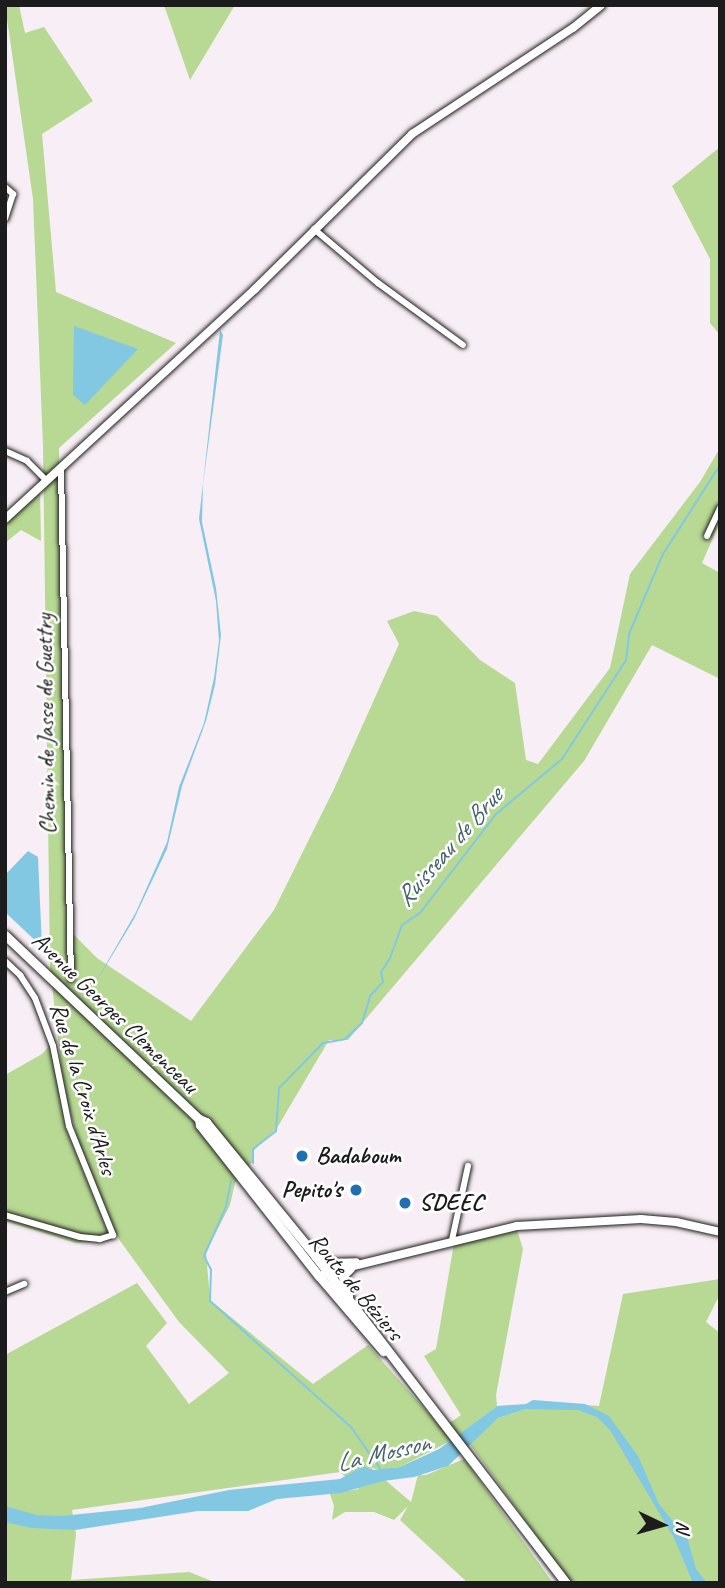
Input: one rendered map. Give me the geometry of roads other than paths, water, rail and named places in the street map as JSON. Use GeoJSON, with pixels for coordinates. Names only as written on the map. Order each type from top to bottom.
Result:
{"type":"FeatureCollection","features":[{"type":"Feature","properties":{"kind":"main road","name":"Avenue Georges Clemenceau"},"geometry":{"type":"LineString","coordinates":[[5,935],[199,1119]]}},
{"type":"Feature","properties":{"kind":"main road","name":"Route de Béziers"},"geometry":{"type":"LineString","coordinates":[[199,1119],[214,1131],[316,1257],[566,1583]]}},
{"type":"Feature","properties":{"kind":"main road","name":"Route de Béziers"},"geometry":{"type":"LineString","coordinates":[[199,1119],[200,1125],[326,1270],[374,1342],[399,1367]]}},
{"type":"Feature","properties":{"kind":"street"},"geometry":{"type":"LineString","coordinates":[[5,519],[238,304],[412,134],[573,28],[601,5]]}},
{"type":"Feature","properties":{"kind":"street"},"geometry":{"type":"LineString","coordinates":[[5,187],[13,194],[5,219]]}},
{"type":"Feature","properties":{"kind":"street"},"geometry":{"type":"LineString","coordinates":[[314,229],[377,283],[463,345]]}},
{"type":"Feature","properties":{"kind":"street"},"geometry":{"type":"LineString","coordinates":[[5,451],[27,461],[47,481]]}},
{"type":"Feature","properties":{"kind":"street","name":"Chemin de Jasse de Guettry"},"geometry":{"type":"LineString","coordinates":[[61,468],[71,979]]}},
{"type":"Feature","properties":{"kind":"street"},"geometry":{"type":"LineString","coordinates":[[706,536],[720,508]]}},
{"type":"Feature","properties":{"kind":"street","name":"Rue de la Croix d'Arles"},"geometry":{"type":"LineString","coordinates":[[5,961],[20,975],[35,998],[53,1046],[69,1126],[113,1235],[100,1239],[80,1237],[5,1215]]}},
{"type":"Feature","properties":{"kind":"street"},"geometry":{"type":"LineString","coordinates":[[452,1240],[468,1166]]}},
{"type":"Feature","properties":{"kind":"street"},"geometry":{"type":"LineString","coordinates":[[326,1270],[517,1226],[619,1219],[676,1222],[720,1232]]}},
{"type":"Feature","properties":{"kind":"street"},"geometry":{"type":"LineString","coordinates":[[353,1305],[343,1278],[345,1271],[366,1262]]}},
{"type":"Feature","properties":{"kind":"street"},"geometry":{"type":"LineString","coordinates":[[5,1293],[23,1284]]}},
{"type":"Feature","properties":{"kind":"water"},"geometry":{"type":"Polygon","coordinates":[[[74,326],[138,349],[85,405],[73,395],[74,326]]]}},
{"type":"Feature","properties":{"kind":"water"},"geometry":{"type":"Polygon","coordinates":[[[220,330],[223,335],[203,484],[202,522],[216,588],[221,635],[215,685],[206,721],[182,786],[167,849],[134,919],[86,999],[136,912],[167,842],[179,787],[204,723],[214,678],[219,641],[216,601],[199,519],[220,330]]]}},
{"type":"Feature","properties":{"kind":"water"},"geometry":{"type":"Polygon","coordinates":[[[28,851],[38,857],[42,947],[5,912],[5,875],[28,851]]]}},
{"type":"Feature","properties":{"kind":"water"},"geometry":{"type":"Polygon","coordinates":[[[533,1400],[585,1404],[609,1416],[638,1456],[659,1504],[688,1540],[696,1569],[707,1583],[693,1583],[674,1538],[610,1430],[597,1417],[578,1410],[526,1409],[498,1418],[448,1466],[414,1477],[383,1481],[341,1493],[277,1499],[248,1511],[198,1511],[75,1530],[31,1528],[5,1522],[5,1506],[37,1515],[61,1516],[140,1508],[229,1490],[340,1479],[363,1466],[373,1470],[400,1467],[439,1449],[497,1406],[526,1404],[533,1400]]]}},
{"type":"Feature","properties":{"kind":"waterway","name":"Ruisseau de Brue"},"geometry":{"type":"LineString","coordinates":[[253,1163],[253,1149],[276,1131],[279,1088],[323,1043],[345,1039],[362,1023],[370,996],[383,982],[381,972],[390,958],[402,925],[420,913],[496,814],[562,759],[626,660],[629,634],[663,554],[720,465]]}},
{"type":"Feature","properties":{"kind":"waterway","name":"Ruisseau de Brue"},"geometry":{"type":"LineString","coordinates":[[231,1181],[226,1207],[204,1256],[211,1270],[210,1301],[351,1427],[381,1470]]}},
{"type":"Feature","properties":{"kind":"place","name":"Badaboum"},"geometry":{"type":"Point","coordinates":[302,1156]}},
{"type":"Feature","properties":{"kind":"place","name":"Pepito's"},"geometry":{"type":"Point","coordinates":[356,1190]}},
{"type":"Feature","properties":{"kind":"place","name":"SDEEC"},"geometry":{"type":"Point","coordinates":[405,1203]}},
{"type":"Feature","properties":{"kind":"water label","name":"La Mosson"},"geometry":{"type":"Point","coordinates":[383,1453]}}]}
